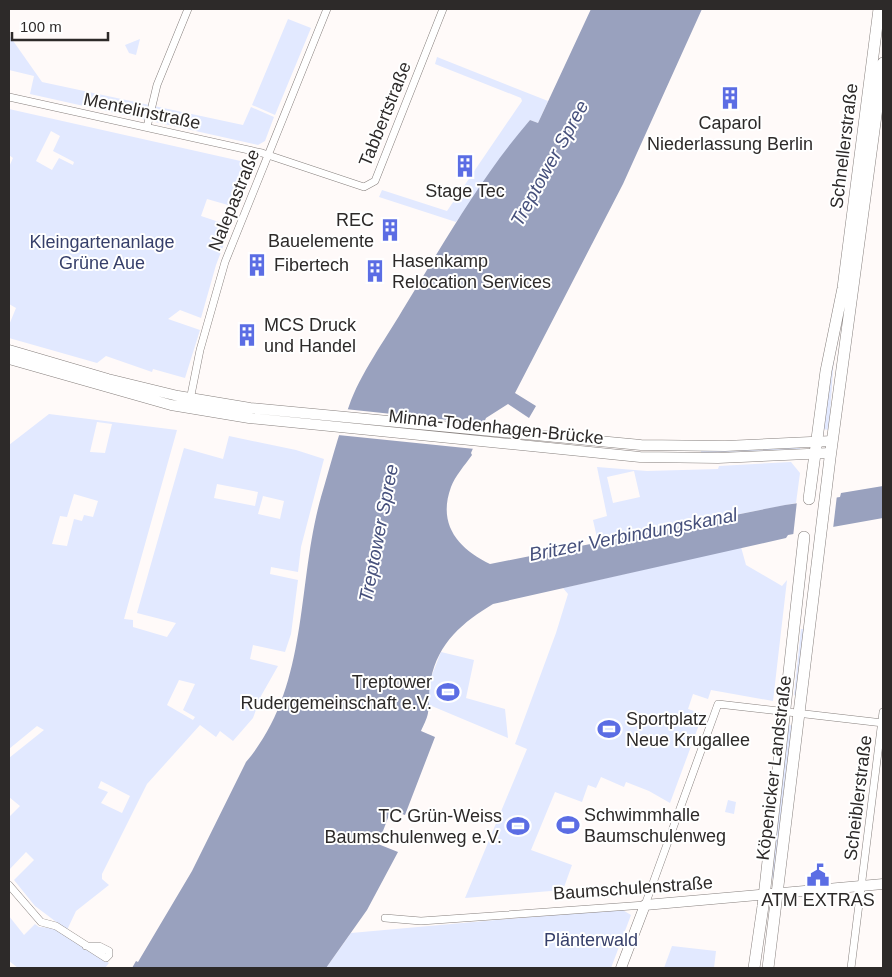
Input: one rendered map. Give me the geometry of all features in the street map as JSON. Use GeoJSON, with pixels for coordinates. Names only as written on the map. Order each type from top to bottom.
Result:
{"type":"FeatureCollection","features":[{"type":"Feature","properties":{"kind":"main road","name":"Schnellerstraße"},"geometry":{"type":"LineString","coordinates":[[848,290],[879,9]]}},
{"type":"Feature","properties":{"kind":"main road","name":"Schnellerstraße"},"geometry":{"type":"LineString","coordinates":[[848,290],[883,63]]}},
{"type":"Feature","properties":{"kind":"main road","name":"Köpenicker Landstraße"},"geometry":{"type":"LineString","coordinates":[[768,968],[798,714],[822,533],[848,290]]}},
{"type":"Feature","properties":{"kind":"main road"},"geometry":{"type":"LineString","coordinates":[[809,499],[814,448],[848,290]]}},
{"type":"Feature","properties":{"kind":"main road"},"geometry":{"type":"LineString","coordinates":[[9,350],[190,403]]}},
{"type":"Feature","properties":{"kind":"main road"},"geometry":{"type":"LineString","coordinates":[[9,360],[104,387],[190,403]]}},
{"type":"Feature","properties":{"kind":"main road","name":"Minna-Todenhagen-Brücke"},"geometry":{"type":"LineString","coordinates":[[190,403],[292,410],[590,442],[814,448]]}},
{"type":"Feature","properties":{"kind":"main road","name":"Minna-Todenhagen-Brücke"},"geometry":{"type":"LineString","coordinates":[[190,403],[292,422],[608,455],[698,458],[814,448]]}},
{"type":"Feature","properties":{"kind":"main road"},"geometry":{"type":"LineString","coordinates":[[814,448],[832,441]]}},
{"type":"Feature","properties":{"kind":"main road"},"geometry":{"type":"LineString","coordinates":[[814,448],[830,453]]}},
{"type":"Feature","properties":{"kind":"main road","name":"Köpenicker Landstraße"},"geometry":{"type":"LineString","coordinates":[[754,968],[804,537]]}},
{"type":"Feature","properties":{"kind":"main road"},"geometry":{"type":"LineString","coordinates":[[798,587],[816,572]]}},
{"type":"Feature","properties":{"kind":"main road","name":"Baumschulenstraße"},"geometry":{"type":"LineString","coordinates":[[645,905],[883,884]]}},
{"type":"Feature","properties":{"kind":"main road"},"geometry":{"type":"LineString","coordinates":[[620,968],[645,905]]}},
{"type":"Feature","properties":{"kind":"street"},"geometry":{"type":"LineString","coordinates":[[147,127],[157,85],[188,9]]}},
{"type":"Feature","properties":{"kind":"street","name":"Nalepastraße"},"geometry":{"type":"LineString","coordinates":[[190,403],[200,350],[225,262],[327,9]]}},
{"type":"Feature","properties":{"kind":"street","name":"Tabbertstraße"},"geometry":{"type":"LineString","coordinates":[[268,155],[364,187],[375,181],[444,9]]}},
{"type":"Feature","properties":{"kind":"street","name":"Mentelinstraße"},"geometry":{"type":"LineString","coordinates":[[9,97],[268,155]]}},
{"type":"Feature","properties":{"kind":"street"},"geometry":{"type":"LineString","coordinates":[[645,905],[718,704],[883,723]]}},
{"type":"Feature","properties":{"kind":"street","name":"Scheiblerstraße"},"geometry":{"type":"LineString","coordinates":[[851,968],[883,712]]}},
{"type":"Feature","properties":{"kind":"street"},"geometry":{"type":"LineString","coordinates":[[9,885],[40,922],[56,926],[86,946]]}},
{"type":"Feature","properties":{"kind":"street","name":"Baumschulenstraße"},"geometry":{"type":"LineString","coordinates":[[385,918],[421,921],[645,905]]}},
{"type":"Feature","properties":{"kind":"green space"},"geometry":{"type":"Polygon","coordinates":[[[288,19],[311,28],[275,115],[252,105],[288,19]]]}},
{"type":"Feature","properties":{"kind":"green space"},"geometry":{"type":"Polygon","coordinates":[[[9,35],[42,82],[243,125],[251,107],[274,117],[265,141],[258,145],[30,94],[34,76],[9,70],[9,35]]]}},
{"type":"Feature","properties":{"kind":"green space"},"geometry":{"type":"Polygon","coordinates":[[[140,39],[136,55],[129,53],[125,45],[140,39]]]}},
{"type":"Feature","properties":{"kind":"green space"},"geometry":{"type":"Polygon","coordinates":[[[437,57],[548,101],[538,123],[530,120],[456,222],[379,197],[382,190],[447,211],[522,101],[521,98],[435,64],[437,57]]]}},
{"type":"Feature","properties":{"kind":"green space","name":"Kleingartenanlage Grüne Aue"},"geometry":{"type":"Polygon","coordinates":[[[9,109],[245,162],[228,205],[207,199],[201,216],[231,226],[216,265],[201,318],[180,310],[168,319],[200,330],[185,378],[153,369],[152,372],[106,356],[97,363],[9,338],[9,325],[16,308],[9,304],[9,167],[13,158],[9,155],[9,109]],[[51,131],[36,161],[52,170],[59,158],[73,165],[74,162],[53,151],[60,136],[51,131]]]}},
{"type":"Feature","properties":{"kind":"green space"},"geometry":{"type":"Polygon","coordinates":[[[834,355],[829,430],[822,429],[834,355]]]}},
{"type":"Feature","properties":{"kind":"green space"},"geometry":{"type":"Polygon","coordinates":[[[49,414],[177,430],[124,619],[133,620],[133,627],[167,637],[176,623],[137,613],[184,448],[223,459],[229,436],[296,450],[324,459],[301,547],[298,572],[271,567],[270,574],[298,580],[291,634],[285,652],[253,645],[250,659],[278,666],[261,696],[253,718],[233,741],[220,731],[216,737],[200,725],[147,784],[102,874],[102,879],[109,885],[76,911],[67,930],[35,906],[14,880],[34,860],[26,852],[9,870],[9,817],[20,806],[9,797],[9,758],[44,730],[37,726],[9,749],[9,445],[49,414]],[[97,422],[90,452],[105,453],[112,424],[97,422]],[[217,484],[214,498],[255,506],[258,492],[217,484]],[[74,494],[67,517],[60,516],[52,544],[67,546],[74,519],[82,521],[84,515],[93,517],[98,501],[74,494]],[[263,496],[258,514],[280,519],[284,501],[263,496]],[[179,680],[167,705],[193,720],[195,717],[183,710],[195,684],[179,680]],[[101,781],[98,788],[108,792],[101,803],[122,813],[130,796],[101,781]]]}},
{"type":"Feature","properties":{"kind":"green space"},"geometry":{"type":"Polygon","coordinates":[[[801,446],[800,449],[701,453],[701,449],[801,446]]]}},
{"type":"Feature","properties":{"kind":"green space"},"geometry":{"type":"Polygon","coordinates":[[[791,462],[800,473],[796,503],[598,542],[593,520],[607,516],[597,467],[647,471],[718,469],[719,466],[791,462]],[[634,471],[607,477],[613,503],[640,497],[634,471]]]}},
{"type":"Feature","properties":{"kind":"green space"},"geometry":{"type":"Polygon","coordinates":[[[741,547],[746,565],[782,586],[787,580],[773,701],[711,690],[708,699],[693,694],[688,709],[703,714],[670,803],[649,791],[626,782],[624,787],[601,777],[596,788],[588,785],[582,802],[555,792],[531,850],[572,865],[563,890],[465,898],[527,749],[515,744],[556,633],[568,594],[563,588],[741,547]]]}},
{"type":"Feature","properties":{"kind":"green space"},"geometry":{"type":"Polygon","coordinates":[[[801,629],[804,629],[796,696],[794,695],[801,629]]]}},
{"type":"Feature","properties":{"kind":"green space","name":"Treptower Rudergemeinschaft e.V."},"geometry":{"type":"Polygon","coordinates":[[[441,652],[474,660],[466,698],[505,709],[508,738],[427,704],[430,680],[441,652]]]}},
{"type":"Feature","properties":{"kind":"green space"},"geometry":{"type":"Polygon","coordinates":[[[788,724],[792,726],[774,878],[771,879],[788,724]]]}},
{"type":"Feature","properties":{"kind":"green space"},"geometry":{"type":"Polygon","coordinates":[[[728,800],[736,802],[734,814],[725,812],[728,800]]]}},
{"type":"Feature","properties":{"kind":"green space","name":"Plänterwald"},"geometry":{"type":"Polygon","coordinates":[[[621,909],[631,915],[611,968],[326,968],[351,933],[621,909]]]}},
{"type":"Feature","properties":{"kind":"green space"},"geometry":{"type":"Polygon","coordinates":[[[9,916],[24,935],[35,924],[39,927],[53,928],[109,963],[105,968],[18,968],[9,961],[9,916]]]}},
{"type":"Feature","properties":{"kind":"green space"},"geometry":{"type":"Polygon","coordinates":[[[672,946],[716,951],[714,968],[664,968],[672,946]]]}},
{"type":"Feature","properties":{"kind":"water","name":"Treptower Spree"},"geometry":{"type":"Polygon","coordinates":[[[591,9],[702,9],[623,184],[515,393],[536,406],[529,418],[508,404],[486,418],[471,453],[472,455],[451,487],[447,501],[447,513],[449,524],[454,534],[469,551],[490,564],[785,505],[840,497],[841,493],[883,486],[883,518],[788,535],[786,538],[493,604],[462,626],[439,655],[430,683],[429,709],[421,731],[435,737],[405,815],[391,810],[378,844],[398,852],[367,910],[326,968],[132,968],[136,961],[138,962],[192,871],[246,762],[267,733],[281,701],[291,668],[298,634],[313,531],[321,497],[341,428],[354,394],[373,357],[478,189],[530,120],[538,123],[591,9]]]}},
{"type":"Feature","properties":{"kind":"pier"},"geometry":{"type":"Polygon","coordinates":[[[345,409],[486,424],[482,434],[342,419],[345,409]]]}},
{"type":"Feature","properties":{"kind":"pier"},"geometry":{"type":"Polygon","coordinates":[[[341,424],[480,438],[475,449],[338,435],[341,424]]]}},
{"type":"Feature","properties":{"kind":"pier"},"geometry":{"type":"Polygon","coordinates":[[[837,495],[833,529],[793,537],[797,501],[837,495]]]}},
{"type":"Feature","properties":{"kind":"place","name":"Caparol Niederlassung Berlin"},"geometry":{"type":"Point","coordinates":[730,98]}},
{"type":"Feature","properties":{"kind":"place","name":"Stage Tec"},"geometry":{"type":"Point","coordinates":[465,166]}},
{"type":"Feature","properties":{"kind":"place","name":"REC Bauelemente"},"geometry":{"type":"Point","coordinates":[390,230]}},
{"type":"Feature","properties":{"kind":"place","name":"Fibertech"},"geometry":{"type":"Point","coordinates":[257,265]}},
{"type":"Feature","properties":{"kind":"place","name":"Hasenkamp Relocation Services"},"geometry":{"type":"Point","coordinates":[375,271]}},
{"type":"Feature","properties":{"kind":"place","name":"MCS Druck und Handel"},"geometry":{"type":"Point","coordinates":[247,335]}},
{"type":"Feature","properties":{"kind":"place","name":"Treptower Rudergemeinschaft e.V."},"geometry":{"type":"Point","coordinates":[448,692]}},
{"type":"Feature","properties":{"kind":"place","name":"Sportplatz Neue Krugallee"},"geometry":{"type":"Point","coordinates":[609,729]}},
{"type":"Feature","properties":{"kind":"place","name":"Schwimmhalle Baumschulenweg"},"geometry":{"type":"Point","coordinates":[568,825]}},
{"type":"Feature","properties":{"kind":"place","name":"TC Grün-Weiss Baumschulenweg e.V."},"geometry":{"type":"Point","coordinates":[518,826]}},
{"type":"Feature","properties":{"kind":"place","name":"ATM EXTRAS"},"geometry":{"type":"Point","coordinates":[818,875]}},
{"type":"Feature","properties":{"kind":"water label","name":"Britzer Verbindungskanal"},"geometry":{"type":"Point","coordinates":[633,534]}}]}
